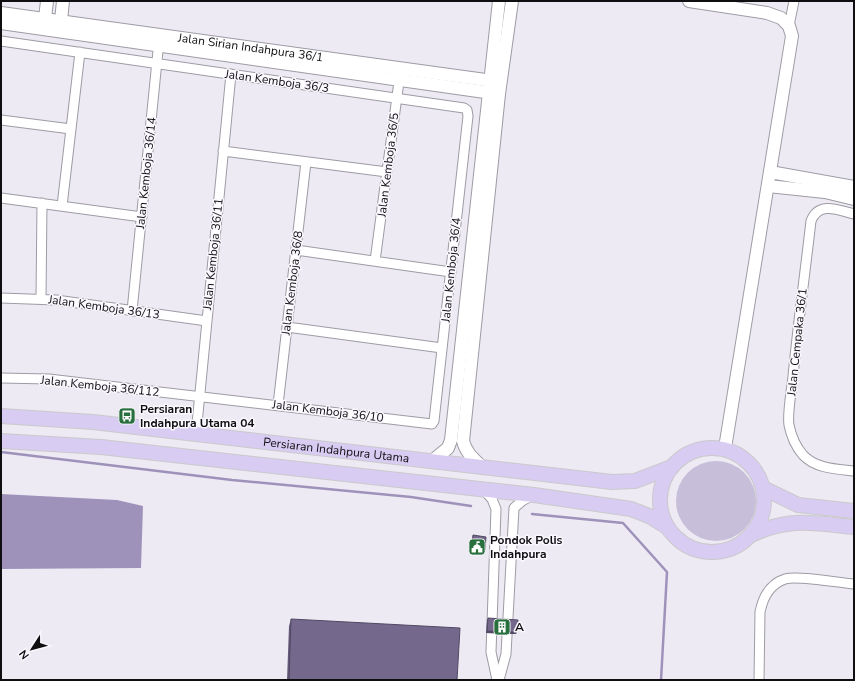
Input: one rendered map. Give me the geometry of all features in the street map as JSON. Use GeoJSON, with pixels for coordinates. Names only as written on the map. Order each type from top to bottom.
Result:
{"type":"FeatureCollection","features":[{"type":"Feature","properties":{"kind":"main road","name":"Persiaran Indahpura Utama"},"geometry":{"type":"LineString","coordinates":[[1,416],[93,422],[612,482],[634,481],[669,468]]}},
{"type":"Feature","properties":{"kind":"main road","name":"Persiaran Indahpura Utama"},"geometry":{"type":"LineString","coordinates":[[1,440],[102,447],[534,495],[631,509],[649,516],[667,527]]}},
{"type":"Feature","properties":{"kind":"main road"},"geometry":{"type":"LineString","coordinates":[[751,535],[760,521],[764,505],[763,488],[756,471],[742,457],[725,448],[710,447],[694,450],[680,457],[669,468],[660,486],[660,507],[667,527],[677,540],[691,548],[707,552],[723,551],[738,545],[751,535],[764,529],[778,525],[800,522],[854,527]]}},
{"type":"Feature","properties":{"kind":"main road"},"geometry":{"type":"LineString","coordinates":[[763,488],[798,505],[854,511]]}},
{"type":"Feature","properties":{"kind":"street"},"geometry":{"type":"LineString","coordinates":[[44,24],[47,1]]}},
{"type":"Feature","properties":{"kind":"street"},"geometry":{"type":"LineString","coordinates":[[60,27],[63,1]]}},
{"type":"Feature","properties":{"kind":"street"},"geometry":{"type":"LineString","coordinates":[[483,468],[465,449],[463,441],[495,88],[499,1]]}},
{"type":"Feature","properties":{"kind":"street"},"geometry":{"type":"LineString","coordinates":[[431,462],[448,448],[451,440],[495,88],[512,1]]}},
{"type":"Feature","properties":{"kind":"street"},"geometry":{"type":"LineString","coordinates":[[689,1],[767,12],[781,18],[789,26]]}},
{"type":"Feature","properties":{"kind":"street"},"geometry":{"type":"LineString","coordinates":[[725,448],[792,36],[789,26],[794,1]]}},
{"type":"Feature","properties":{"kind":"street","name":"Jalan Sirian Indahpura 36/1"},"geometry":{"type":"LineString","coordinates":[[1,13],[60,27],[495,88]]}},
{"type":"Feature","properties":{"kind":"street","name":"Jalan Sirian Indahpura 36/1"},"geometry":{"type":"LineString","coordinates":[[1,23],[44,24]]}},
{"type":"Feature","properties":{"kind":"street","name":"Jalan Kemboja 36/3"},"geometry":{"type":"LineString","coordinates":[[1,41],[464,108],[467,110],[468,116]]}},
{"type":"Feature","properties":{"kind":"street","name":"Jalan Kemboja 36/14"},"geometry":{"type":"LineString","coordinates":[[132,311],[159,41]]}},
{"type":"Feature","properties":{"kind":"street"},"geometry":{"type":"LineString","coordinates":[[62,206],[80,52]]}},
{"type":"Feature","properties":{"kind":"street","name":"Jalan Kemboja 36/11"},"geometry":{"type":"LineString","coordinates":[[196,434],[231,74]]}},
{"type":"Feature","properties":{"kind":"street","name":"Jalan Kemboja 36/5"},"geometry":{"type":"LineString","coordinates":[[375,261],[400,74]]}},
{"type":"Feature","properties":{"kind":"street","name":"Jalan Kemboja 36/4"},"geometry":{"type":"LineString","coordinates":[[432,424],[434,421],[468,116]]}},
{"type":"Feature","properties":{"kind":"street"},"geometry":{"type":"LineString","coordinates":[[1,120],[71,129]]}},
{"type":"Feature","properties":{"kind":"street"},"geometry":{"type":"LineString","coordinates":[[224,151],[387,172]]}},
{"type":"Feature","properties":{"kind":"street","name":"Jalan Kemboja 36/8"},"geometry":{"type":"LineString","coordinates":[[278,405],[306,162]]}},
{"type":"Feature","properties":{"kind":"street"},"geometry":{"type":"LineString","coordinates":[[770,172],[854,187]]}},
{"type":"Feature","properties":{"kind":"street"},"geometry":{"type":"LineString","coordinates":[[768,186],[825,192],[854,199]]}},
{"type":"Feature","properties":{"kind":"street"},"geometry":{"type":"LineString","coordinates":[[1,198],[142,217]]}},
{"type":"Feature","properties":{"kind":"street"},"geometry":{"type":"LineString","coordinates":[[41,299],[42,203]]}},
{"type":"Feature","properties":{"kind":"street","name":"Jalan Cempaka 36/1"},"geometry":{"type":"LineString","coordinates":[[854,214],[826,208],[819,210],[811,221],[788,424],[798,448],[804,456],[812,462],[818,466],[854,471]]}},
{"type":"Feature","properties":{"kind":"street"},"geometry":{"type":"LineString","coordinates":[[296,250],[451,272]]}},
{"type":"Feature","properties":{"kind":"street","name":"Jalan Kemboja 36/13"},"geometry":{"type":"LineString","coordinates":[[1,298],[41,299],[207,321]]}},
{"type":"Feature","properties":{"kind":"street"},"geometry":{"type":"LineString","coordinates":[[287,327],[442,348]]}},
{"type":"Feature","properties":{"kind":"street","name":"Jalan Kemboja 36/112"},"geometry":{"type":"LineString","coordinates":[[1,378],[49,379],[200,396]]}},
{"type":"Feature","properties":{"kind":"street","name":"Jalan Kemboja 36/10"},"geometry":{"type":"LineString","coordinates":[[200,396],[432,424]]}},
{"type":"Feature","properties":{"kind":"street"},"geometry":{"type":"LineString","coordinates":[[483,489],[492,499],[496,509],[491,652],[498,680]]}},
{"type":"Feature","properties":{"kind":"street"},"geometry":{"type":"LineString","coordinates":[[498,680],[506,654],[514,508],[522,501],[534,495]]}},
{"type":"Feature","properties":{"kind":"street"},"geometry":{"type":"LineString","coordinates":[[759,680],[760,612],[762,601],[768,591],[775,584],[786,578],[802,578],[854,584]]}},
{"type":"Feature","properties":{"kind":"shaded area"},"geometry":{"type":"Polygon","coordinates":[[[716,461],[731,464],[744,473],[753,486],[756,501],[753,516],[744,529],[731,538],[716,541],[701,538],[688,529],[679,516],[676,501],[679,486],[688,473],[701,464],[716,461]]]}},
{"type":"Feature","properties":{"kind":"shaded area"},"geometry":{"type":"Polygon","coordinates":[[[1,494],[117,500],[143,506],[141,568],[1,569],[1,494]]]}},
{"type":"Feature","properties":{"kind":"building"},"geometry":{"type":"Polygon","coordinates":[[[473,535],[486,537],[485,550],[472,549],[473,535]]]}},
{"type":"Feature","properties":{"kind":"building","name":"A"},"geometry":{"type":"Polygon","coordinates":[[[488,618],[518,620],[517,632],[487,631],[488,618]]]}},
{"type":"Feature","properties":{"kind":"building"},"geometry":{"type":"Polygon","coordinates":[[[291,619],[460,628],[457,680],[289,680],[291,619]]]}},
{"type":"Feature","properties":{"kind":"waterway"},"geometry":{"type":"LineString","coordinates":[[1,452],[232,480],[411,497],[471,506]]}},
{"type":"Feature","properties":{"kind":"waterway"},"geometry":{"type":"LineString","coordinates":[[532,514],[623,523],[667,572],[661,680]]}},
{"type":"Feature","properties":{"kind":"place","name":"Persiaran Indahpura Utama 04"},"geometry":{"type":"Point","coordinates":[127,416]}},
{"type":"Feature","properties":{"kind":"place","name":"Pondok Polis Indahpura"},"geometry":{"type":"Point","coordinates":[477,547]}},
{"type":"Feature","properties":{"kind":"place","name":"A"},"geometry":{"type":"Point","coordinates":[502,627]}}]}
